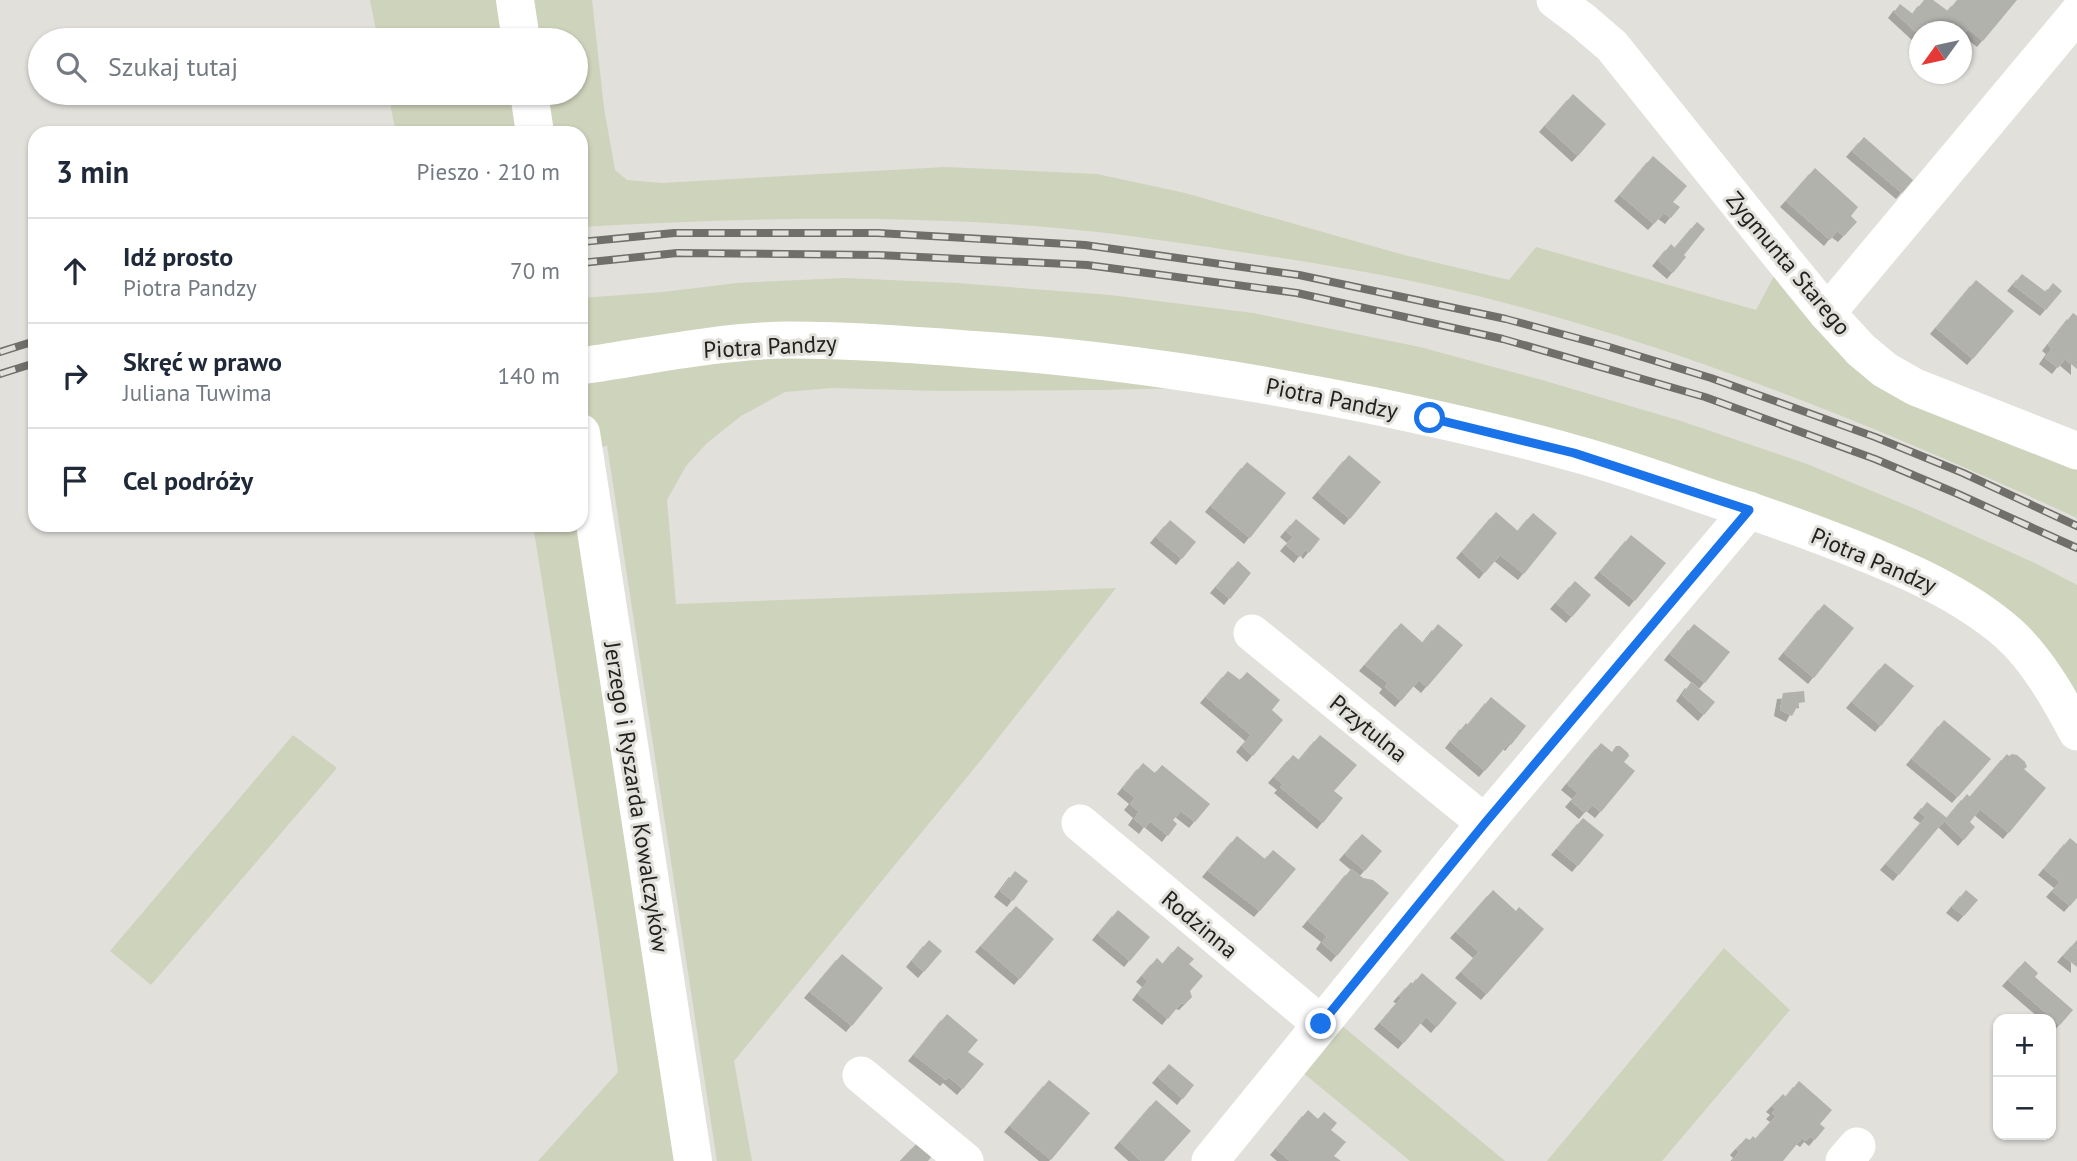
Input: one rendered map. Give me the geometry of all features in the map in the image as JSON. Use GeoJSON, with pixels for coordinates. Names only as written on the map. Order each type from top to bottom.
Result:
{"type":"FeatureCollection","features":[{"type":"Feature","properties":{"kind":"main road"},"geometry":{"type":"LineString","coordinates":[[515,0],[519,28]]}},
{"type":"Feature","properties":{"kind":"main road"},"geometry":{"type":"LineString","coordinates":[[531,105],[534,126]]}},
{"type":"Feature","properties":{"kind":"main road","name":"Jerzego i Ryszarda Kowalczyków"},"geometry":{"type":"LineString","coordinates":[[588,478],[693,1161]]}},
{"type":"Feature","properties":{"kind":"street","name":"Zygmunta Starego"},"geometry":{"type":"LineString","coordinates":[[1555,0],[1612,46],[1827,313],[1861,350],[1885,370],[1915,387],[2077,452]]}},
{"type":"Feature","properties":{"kind":"street"},"geometry":{"type":"LineString","coordinates":[[1827,313],[2077,14]]}},
{"type":"Feature","properties":{"kind":"street","name":"Piotra Pandzy"},"geometry":{"type":"LineString","coordinates":[[588,365],[742,343],[787,340],[908,344],[1028,353],[1152,366],[1277,386],[1430,418],[1574,453],[1749,510],[1888,562],[1949,593],[1985,615],[2010,635],[2031,659],[2077,732]]}},
{"type":"Feature","properties":{"kind":"street"},"geometry":{"type":"LineString","coordinates":[[1210,1161],[1485,823],[1749,510]]}},
{"type":"Feature","properties":{"kind":"street","name":"Przytulna"},"geometry":{"type":"LineString","coordinates":[[1252,633],[1485,823]]}},
{"type":"Feature","properties":{"kind":"street","name":"Rodzinna"},"geometry":{"type":"LineString","coordinates":[[1080,823],[1321,1024]]}},
{"type":"Feature","properties":{"kind":"street"},"geometry":{"type":"LineString","coordinates":[[861,1075],[965,1161]]}},
{"type":"Feature","properties":{"kind":"green space"},"geometry":{"type":"Polygon","coordinates":[[[370,0],[592,0],[604,108],[615,170],[627,180],[662,183],[945,167],[1097,174],[1185,193],[1404,255],[1509,280],[1536,247],[1756,310],[1783,259],[1861,350],[2077,451],[2077,518],[1859,423],[1709,366],[1558,318],[1482,297],[1400,279],[1154,239],[1073,229],[988,223],[813,219],[588,227],[588,126],[395,126],[390,105],[588,105],[588,28],[376,28],[370,0]]]}},
{"type":"Feature","properties":{"kind":"green space"},"geometry":{"type":"Polygon","coordinates":[[[845,278],[957,283],[1110,295],[1253,313],[1420,347],[1681,421],[1807,464],[1920,511],[2077,585],[2077,728],[2053,691],[1888,562],[1277,386],[940,391],[832,388],[785,392],[741,416],[707,443],[686,466],[667,500],[676,604],[1116,588],[981,760],[734,1061],[752,1161],[717,1161],[607,445],[588,455],[588,297],[737,283],[845,278]]]}},
{"type":"Feature","properties":{"kind":"green space"},"geometry":{"type":"Polygon","coordinates":[[[588,477],[693,1161],[538,1161],[618,1072],[534,532],[588,532],[588,477]]]}},
{"type":"Feature","properties":{"kind":"green space"},"geometry":{"type":"Polygon","coordinates":[[[293,735],[337,768],[151,985],[110,951],[293,735]]]}},
{"type":"Feature","properties":{"kind":"green space"},"geometry":{"type":"Polygon","coordinates":[[[1724,948],[1790,1010],[1662,1161],[1547,1161],[1724,948]]]}},
{"type":"Feature","properties":{"kind":"green space"},"geometry":{"type":"Polygon","coordinates":[[[1329,1015],[1505,1161],[1410,1161],[1290,1062],[1329,1015]]]}},
{"type":"Feature","properties":{"kind":"building"},"geometry":{"type":"Polygon","coordinates":[[[1924,0],[1933,0],[1948,11],[1957,0],[2017,0],[1983,41],[1972,32],[1972,21],[1909,21],[1909,26],[1894,12],[1900,4],[1913,14],[1924,0]]]}},
{"type":"Feature","properties":{"kind":"building"},"geometry":{"type":"Polygon","coordinates":[[[1573,94],[1606,124],[1578,156],[1545,126],[1573,94]]]}},
{"type":"Feature","properties":{"kind":"building"},"geometry":{"type":"Polygon","coordinates":[[[1864,137],[1913,180],[1902,193],[1852,151],[1864,137]]]}},
{"type":"Feature","properties":{"kind":"building"},"geometry":{"type":"Polygon","coordinates":[[[1653,156],[1687,186],[1673,202],[1680,207],[1671,218],[1664,213],[1654,224],[1620,195],[1653,156]]]}},
{"type":"Feature","properties":{"kind":"building"},"geometry":{"type":"Polygon","coordinates":[[[1815,168],[1858,207],[1851,216],[1857,222],[1844,236],[1837,231],[1830,240],[1786,201],[1815,168]]]}},
{"type":"Feature","properties":{"kind":"building"},"geometry":{"type":"Polygon","coordinates":[[[1697,222],[1705,229],[1673,273],[1658,260],[1671,244],[1675,248],[1697,222]]]}},
{"type":"Feature","properties":{"kind":"building"},"geometry":{"type":"Polygon","coordinates":[[[2022,274],[2046,292],[2053,283],[2062,291],[2046,310],[2013,285],[2022,274]]]}},
{"type":"Feature","properties":{"kind":"building"},"geometry":{"type":"Polygon","coordinates":[[[1976,280],[2014,311],[1973,359],[1936,328],[1976,280]]]}},
{"type":"Feature","properties":{"kind":"building"},"geometry":{"type":"Polygon","coordinates":[[[2073,313],[2077,316],[2077,369],[2065,359],[2058,368],[2045,358],[2052,348],[2048,345],[2073,313]]]}},
{"type":"Feature","properties":{"kind":"building"},"geometry":{"type":"Polygon","coordinates":[[[1349,455],[1381,482],[1350,519],[1318,492],[1349,455]]]}},
{"type":"Feature","properties":{"kind":"building"},"geometry":{"type":"Polygon","coordinates":[[[1247,462],[1286,493],[1250,538],[1211,506],[1247,462]]]}},
{"type":"Feature","properties":{"kind":"building"},"geometry":{"type":"Polygon","coordinates":[[[1496,512],[1518,531],[1533,513],[1557,533],[1524,574],[1500,555],[1485,573],[1462,552],[1496,512]]]}},
{"type":"Feature","properties":{"kind":"building"},"geometry":{"type":"Polygon","coordinates":[[[1296,519],[1320,539],[1309,553],[1306,549],[1300,557],[1286,545],[1293,537],[1286,531],[1296,519]]]}},
{"type":"Feature","properties":{"kind":"building"},"geometry":{"type":"Polygon","coordinates":[[[1170,520],[1196,542],[1182,559],[1156,537],[1170,520]]]}},
{"type":"Feature","properties":{"kind":"building"},"geometry":{"type":"Polygon","coordinates":[[[1631,535],[1666,563],[1635,601],[1600,572],[1631,535]]]}},
{"type":"Feature","properties":{"kind":"building"},"geometry":{"type":"Polygon","coordinates":[[[1238,561],[1251,573],[1230,599],[1216,587],[1238,561]]]}},
{"type":"Feature","properties":{"kind":"building"},"geometry":{"type":"Polygon","coordinates":[[[1575,581],[1591,595],[1572,617],[1556,603],[1575,581]]]}},
{"type":"Feature","properties":{"kind":"building"},"geometry":{"type":"Polygon","coordinates":[[[1824,604],[1854,628],[1814,678],[1784,653],[1824,604]]]}},
{"type":"Feature","properties":{"kind":"building"},"geometry":{"type":"Polygon","coordinates":[[[1401,623],[1423,643],[1438,624],[1463,645],[1427,687],[1419,680],[1401,701],[1385,687],[1388,683],[1365,665],[1401,623]]]}},
{"type":"Feature","properties":{"kind":"building"},"geometry":{"type":"Polygon","coordinates":[[[1694,624],[1730,652],[1705,683],[1670,654],[1694,624]]]}},
{"type":"Feature","properties":{"kind":"building"},"geometry":{"type":"Polygon","coordinates":[[[1885,663],[1914,686],[1881,726],[1852,702],[1885,663]]]}},
{"type":"Feature","properties":{"kind":"building"},"geometry":{"type":"Polygon","coordinates":[[[1228,671],[1240,680],[1247,672],[1280,700],[1272,710],[1283,720],[1253,756],[1242,746],[1251,735],[1206,697],[1228,671]]]}},
{"type":"Feature","properties":{"kind":"building"},"geometry":{"type":"Polygon","coordinates":[[[1691,682],[1715,702],[1704,715],[1682,695],[1691,682]]]}},
{"type":"Feature","properties":{"kind":"building"},"geometry":{"type":"Polygon","coordinates":[[[1804,691],[1805,702],[1799,703],[1792,716],[1780,710],[1783,693],[1804,691]]]}},
{"type":"Feature","properties":{"kind":"building"},"geometry":{"type":"Polygon","coordinates":[[[1491,697],[1526,726],[1485,771],[1451,742],[1491,697]]]}},
{"type":"Feature","properties":{"kind":"building"},"geometry":{"type":"Polygon","coordinates":[[[1944,720],[1991,759],[1958,797],[1912,759],[1944,720]]]}},
{"type":"Feature","properties":{"kind":"building"},"geometry":{"type":"Polygon","coordinates":[[[1320,735],[1357,765],[1334,791],[1343,798],[1323,823],[1280,787],[1283,784],[1274,777],[1293,755],[1299,760],[1320,735]]]}},
{"type":"Feature","properties":{"kind":"building"},"geometry":{"type":"Polygon","coordinates":[[[1601,743],[1612,752],[1616,746],[1620,746],[1629,756],[1624,762],[1635,771],[1601,812],[1592,805],[1585,813],[1571,801],[1578,793],[1567,784],[1601,743]]]}},
{"type":"Feature","properties":{"kind":"building"},"geometry":{"type":"Polygon","coordinates":[[[2007,754],[2017,755],[2025,762],[2027,767],[2024,769],[2046,788],[2009,833],[1980,809],[1970,822],[1975,827],[1964,840],[1944,821],[1899,875],[1886,864],[1926,817],[1919,812],[1927,802],[1947,818],[1967,794],[1970,797],[2007,754]]]}},
{"type":"Feature","properties":{"kind":"building"},"geometry":{"type":"Polygon","coordinates":[[[1143,763],[1155,773],[1162,765],[1210,804],[1195,822],[1181,811],[1173,820],[1177,824],[1168,836],[1150,821],[1145,828],[1134,819],[1139,812],[1130,804],[1135,798],[1123,788],[1143,763]]]}},
{"type":"Feature","properties":{"kind":"building"},"geometry":{"type":"Polygon","coordinates":[[[1583,818],[1604,835],[1578,866],[1557,849],[1583,818]]]}},
{"type":"Feature","properties":{"kind":"building"},"geometry":{"type":"Polygon","coordinates":[[[1362,834],[1382,851],[1365,871],[1345,854],[1362,834]]]}},
{"type":"Feature","properties":{"kind":"building"},"geometry":{"type":"Polygon","coordinates":[[[1237,836],[1265,859],[1273,850],[1296,869],[1260,911],[1208,871],[1237,836]]]}},
{"type":"Feature","properties":{"kind":"building"},"geometry":{"type":"Polygon","coordinates":[[[2070,838],[2077,844],[2077,898],[2070,906],[2052,891],[2060,882],[2044,869],[2070,838]]]}},
{"type":"Feature","properties":{"kind":"building"},"geometry":{"type":"Polygon","coordinates":[[[1351,869],[1363,878],[1373,880],[1389,893],[1337,956],[1322,943],[1327,936],[1308,921],[1351,869]]]}},
{"type":"Feature","properties":{"kind":"building"},"geometry":{"type":"Polygon","coordinates":[[[1015,871],[1028,881],[1013,901],[1000,891],[1015,871]]]}},
{"type":"Feature","properties":{"kind":"building"},"geometry":{"type":"Polygon","coordinates":[[[1493,890],[1516,911],[1519,907],[1544,929],[1487,994],[1461,972],[1479,952],[1456,932],[1493,890]]]}},
{"type":"Feature","properties":{"kind":"building"},"geometry":{"type":"Polygon","coordinates":[[[1966,890],[1978,900],[1964,916],[1952,907],[1966,890]]]}},
{"type":"Feature","properties":{"kind":"building"},"geometry":{"type":"Polygon","coordinates":[[[1016,906],[1054,939],[1020,979],[981,946],[1016,906]]]}},
{"type":"Feature","properties":{"kind":"building"},"geometry":{"type":"Polygon","coordinates":[[[1118,910],[1150,937],[1130,961],[1098,934],[1118,910]]]}},
{"type":"Feature","properties":{"kind":"building"},"geometry":{"type":"Polygon","coordinates":[[[929,940],[942,951],[924,972],[912,961],[929,940]]]}},
{"type":"Feature","properties":{"kind":"building"},"geometry":{"type":"Polygon","coordinates":[[[2077,940],[2077,967],[2063,956],[2077,940]]]}},
{"type":"Feature","properties":{"kind":"building"},"geometry":{"type":"Polygon","coordinates":[[[1178,946],[1194,959],[1189,964],[1203,976],[1190,991],[1192,997],[1185,1004],[1181,1003],[1168,1019],[1138,994],[1148,981],[1142,976],[1157,958],[1163,964],[1178,946]]]}},
{"type":"Feature","properties":{"kind":"building"},"geometry":{"type":"Polygon","coordinates":[[[842,954],[883,988],[852,1026],[810,992],[842,954]]]}},
{"type":"Feature","properties":{"kind":"building"},"geometry":{"type":"Polygon","coordinates":[[[2025,961],[2038,973],[2035,977],[2073,1010],[2060,1025],[2056,1022],[2056,1014],[2047,1014],[2008,980],[2025,961]]]}},
{"type":"Feature","properties":{"kind":"building"},"geometry":{"type":"Polygon","coordinates":[[[1422,973],[1457,1003],[1437,1027],[1426,1017],[1404,1043],[1380,1023],[1402,997],[1399,996],[1422,973]]]}},
{"type":"Feature","properties":{"kind":"building"},"geometry":{"type":"Polygon","coordinates":[[[947,1014],[978,1040],[968,1052],[984,1064],[963,1089],[949,1077],[946,1080],[914,1055],[947,1014]]]}},
{"type":"Feature","properties":{"kind":"building"},"geometry":{"type":"Polygon","coordinates":[[[1169,1064],[1194,1085],[1183,1099],[1158,1077],[1169,1064]]]}},
{"type":"Feature","properties":{"kind":"building"},"geometry":{"type":"Polygon","coordinates":[[[1049,1080],[1090,1113],[1051,1160],[1010,1126],[1049,1080]]]}},
{"type":"Feature","properties":{"kind":"building"},"geometry":{"type":"Polygon","coordinates":[[[1799,1081],[1832,1110],[1820,1124],[1825,1128],[1815,1140],[1810,1136],[1806,1141],[1802,1138],[1783,1161],[1732,1161],[1739,1152],[1736,1149],[1746,1138],[1750,1140],[1753,1136],[1756,1139],[1776,1116],[1772,1113],[1776,1109],[1772,1106],[1783,1094],[1786,1097],[1799,1081]]]}},
{"type":"Feature","properties":{"kind":"building"},"geometry":{"type":"Polygon","coordinates":[[[1156,1100],[1191,1131],[1164,1161],[1141,1161],[1120,1142],[1156,1100]]]}},
{"type":"Feature","properties":{"kind":"building"},"geometry":{"type":"Polygon","coordinates":[[[1308,1110],[1318,1119],[1324,1112],[1337,1123],[1331,1130],[1346,1142],[1334,1156],[1341,1161],[1290,1161],[1276,1149],[1308,1110]]]}},
{"type":"Feature","properties":{"kind":"building"},"geometry":{"type":"Polygon","coordinates":[[[917,1143],[932,1156],[928,1161],[900,1161],[917,1143]]]}},
{"type":"Feature","properties":{"kind":"railway"},"geometry":{"type":"LineString","coordinates":[[588,241],[674,233],[878,233],[1085,245],[1299,275],[1506,319],[1711,378],[1875,437],[1963,473],[2077,526]]}},
{"type":"Feature","properties":{"kind":"railway"},"geometry":{"type":"LineString","coordinates":[[588,262],[677,253],[878,255],[1087,265],[1297,293],[1503,339],[1705,397],[1875,459],[2077,548]]}},
{"type":"Feature","properties":{"kind":"railway"},"geometry":{"type":"LineString","coordinates":[[0,352],[28,343]]}},
{"type":"Feature","properties":{"kind":"railway"},"geometry":{"type":"LineString","coordinates":[[0,374],[28,365]]}},
{"type":"Feature","properties":{"kind":"route"},"geometry":{"type":"LineString","coordinates":[[1321,1024],[1485,823],[1749,510],[1574,453],[1430,418]]}}]}
